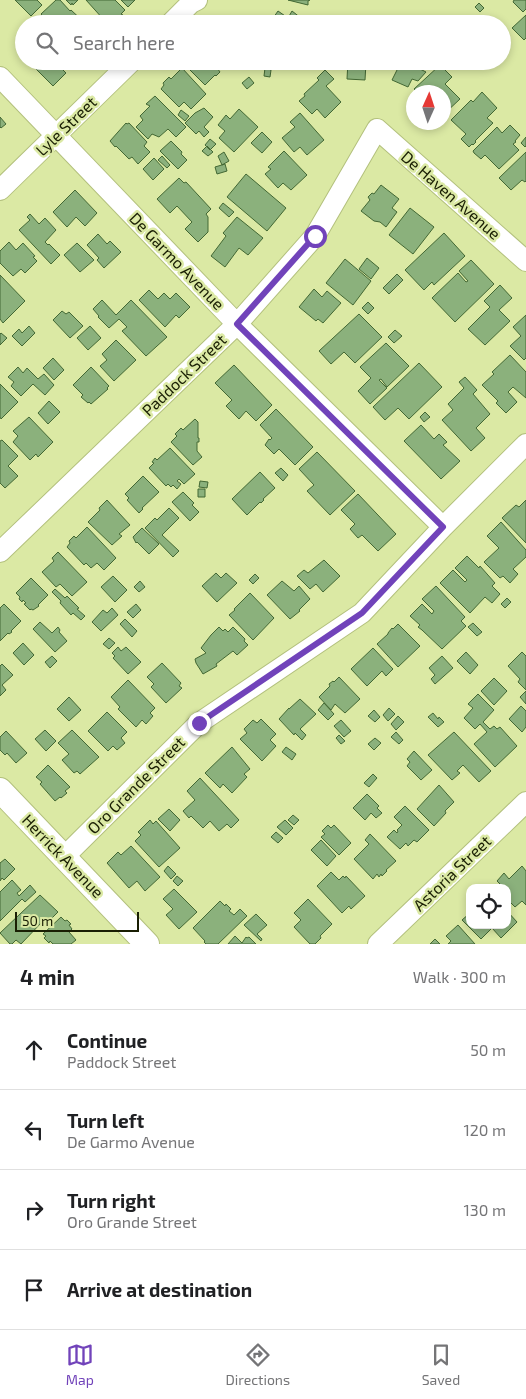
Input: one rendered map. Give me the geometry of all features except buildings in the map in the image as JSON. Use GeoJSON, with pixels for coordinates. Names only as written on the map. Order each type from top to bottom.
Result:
{"type":"FeatureCollection","features":[{"type":"Feature","properties":{"kind":"street"},"geometry":{"type":"LineString","coordinates":[[179,15],[191,3],[197,0]]}},
{"type":"Feature","properties":{"kind":"street","name":"Lyle Street"},"geometry":{"type":"LineString","coordinates":[[0,190],[123,70]]}},
{"type":"Feature","properties":{"kind":"street","name":"De Garmo Avenue"},"geometry":{"type":"LineString","coordinates":[[0,77],[237,324],[443,527]]}},
{"type":"Feature","properties":{"kind":"street","name":"De Haven Avenue"},"geometry":{"type":"LineString","coordinates":[[377,129],[526,261]]}},
{"type":"Feature","properties":{"kind":"street","name":"Paddock Street"},"geometry":{"type":"LineString","coordinates":[[0,552],[237,324],[315,236],[377,129]]}},
{"type":"Feature","properties":{"kind":"street","name":"Oro Grande Street"},"geometry":{"type":"LineString","coordinates":[[64,857],[199,723],[362,613],[443,527],[526,444]]}},
{"type":"Feature","properties":{"kind":"street","name":"Herrick Avenue"},"geometry":{"type":"LineString","coordinates":[[0,790],[147,944]]}},
{"type":"Feature","properties":{"kind":"street","name":"Astoria Street"},"geometry":{"type":"LineString","coordinates":[[378,944],[526,802]]}},
{"type":"Feature","properties":{"kind":"route"},"geometry":{"type":"LineString","coordinates":[[199,723],[362,613],[443,527],[237,324],[315,236]]}}]}
